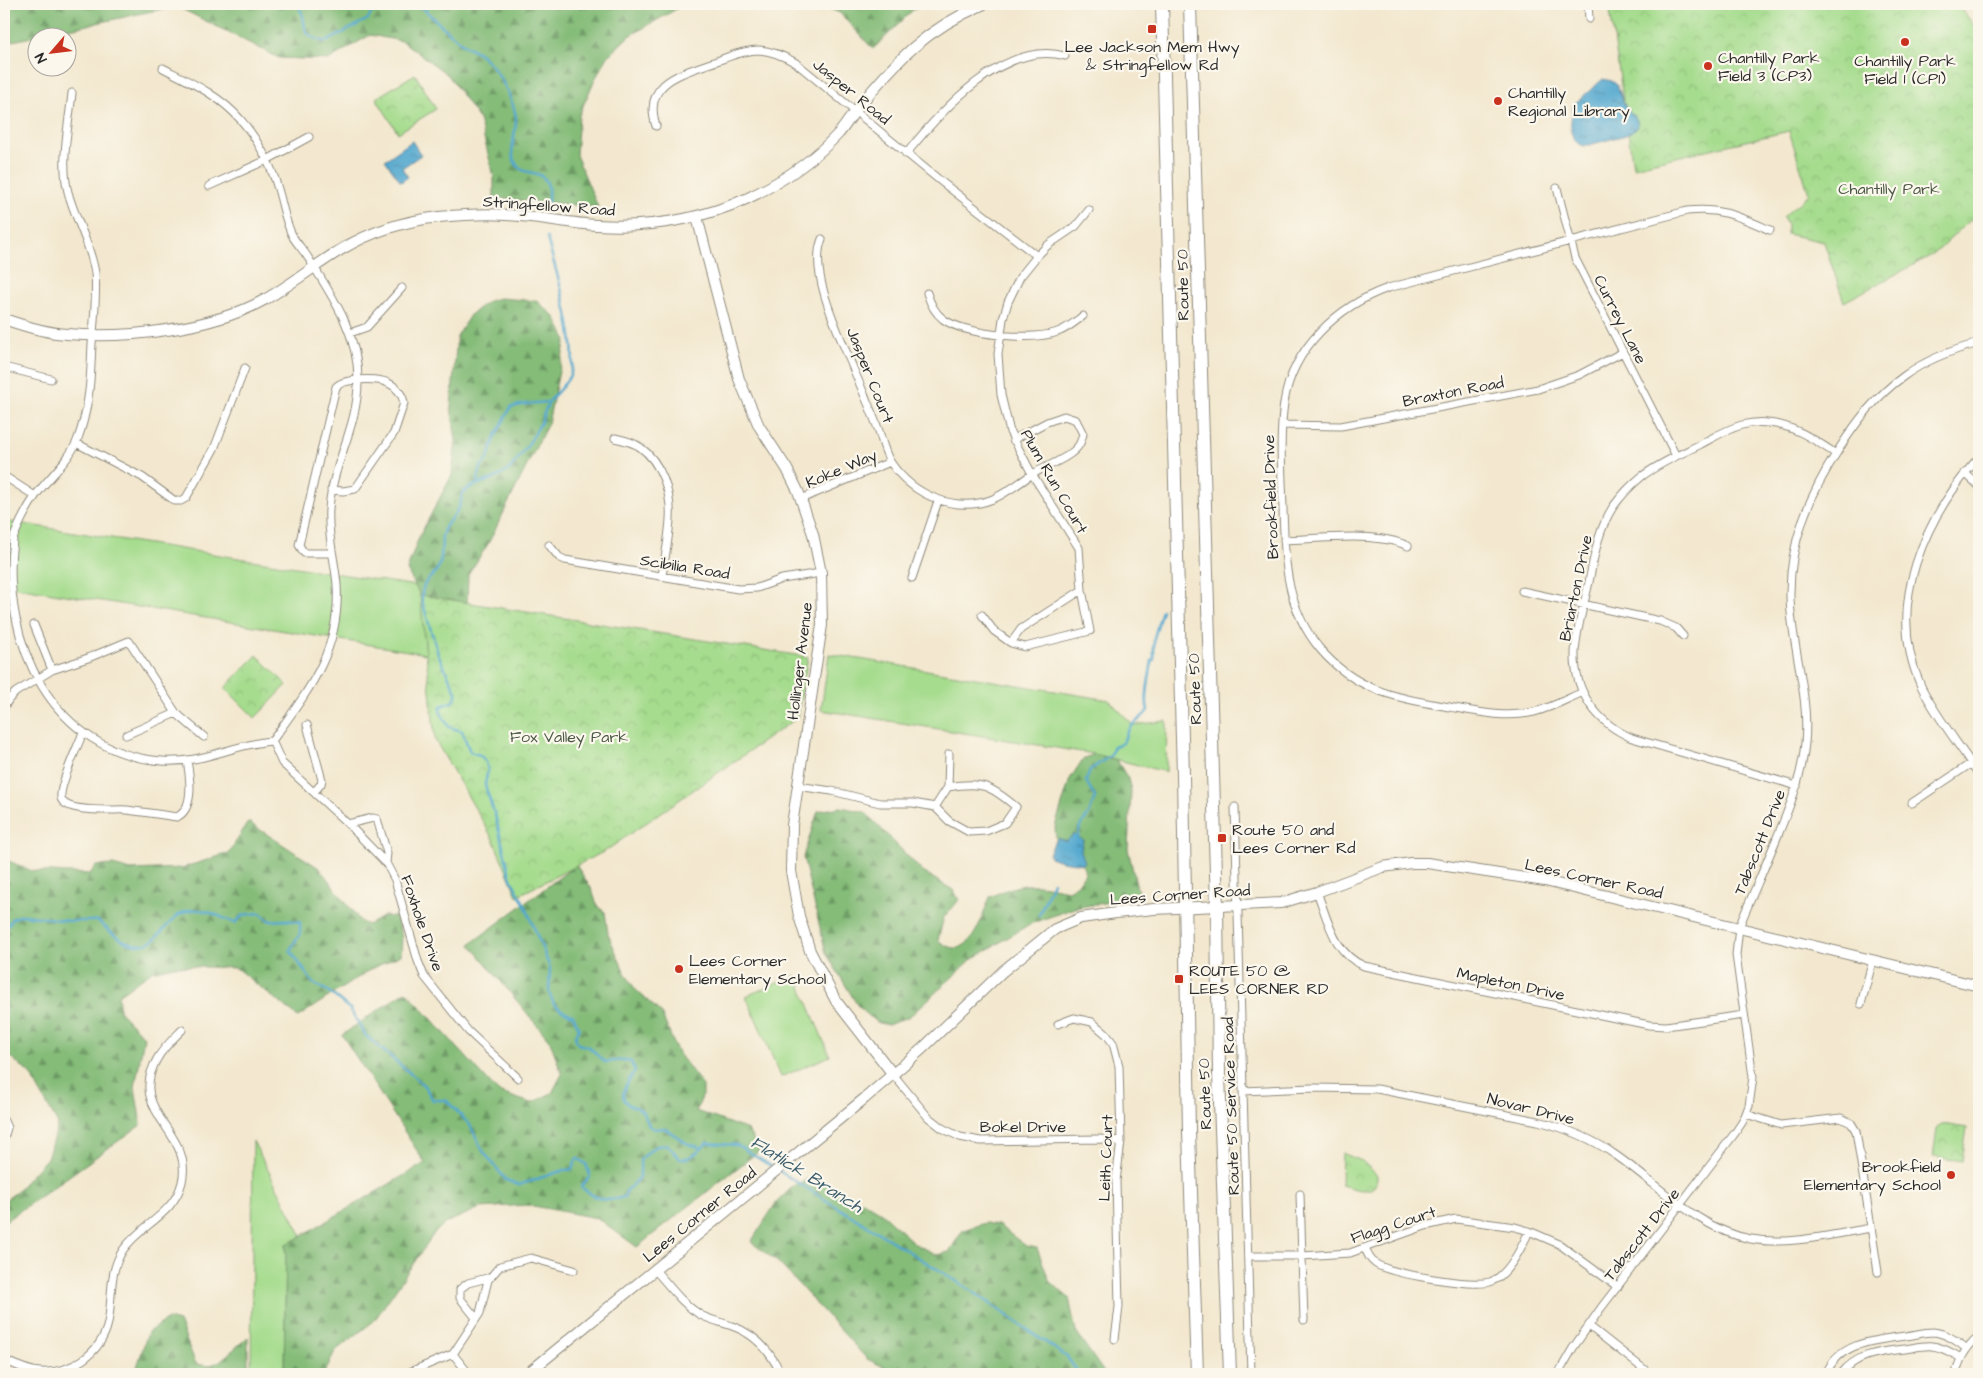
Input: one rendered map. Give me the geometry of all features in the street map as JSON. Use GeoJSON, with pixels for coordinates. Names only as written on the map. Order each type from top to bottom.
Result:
{"type":"FeatureCollection","features":[{"type":"Feature","properties":{"kind":"highway","name":"Route 50"},"geometry":{"type":"LineString","coordinates":[[1162,4],[1183,775],[1189,1122],[1197,1374]]}},
{"type":"Feature","properties":{"kind":"highway","name":"Route 50"},"geometry":{"type":"LineString","coordinates":[[1190,4],[1230,1374]]}},
{"type":"Feature","properties":{"kind":"street","name":"Stringfellow Road"},"geometry":{"type":"LineString","coordinates":[[4,319],[64,334],[93,336],[144,332],[204,323],[262,301],[340,250],[382,229],[438,217],[508,215],[596,225],[622,226],[672,222],[697,217],[747,198],[790,174],[822,149],[839,132],[914,47],[954,19],[984,4]]}},
{"type":"Feature","properties":{"kind":"street"},"geometry":{"type":"LineString","coordinates":[[1588,4],[1589,19]]}},
{"type":"Feature","properties":{"kind":"street","name":"Jasper Road"},"geometry":{"type":"LineString","coordinates":[[656,126],[653,109],[654,101],[662,86],[669,80],[734,55],[756,50],[775,53],[788,58],[906,154],[1037,256]]}},
{"type":"Feature","properties":{"kind":"street"},"geometry":{"type":"LineString","coordinates":[[906,154],[953,100],[987,75],[1033,54],[1044,53],[1065,56]]}},
{"type":"Feature","properties":{"kind":"street"},"geometry":{"type":"LineString","coordinates":[[42,700],[57,716],[82,735],[106,748],[129,756],[162,761],[187,761],[218,755],[244,746],[272,741],[318,674],[330,646],[334,630],[337,583],[328,514],[335,471],[353,424],[358,399],[357,365],[350,333],[340,309],[294,237],[286,221],[274,176],[252,133],[233,112],[205,90],[163,68]]}},
{"type":"Feature","properties":{"kind":"street"},"geometry":{"type":"LineString","coordinates":[[4,590],[6,565],[13,541],[36,496],[58,470],[76,443],[88,400],[96,294],[94,271],[72,206],[66,181],[66,158],[72,93]]}},
{"type":"Feature","properties":{"kind":"street"},"geometry":{"type":"LineString","coordinates":[[209,186],[266,160],[309,137]]}},
{"type":"Feature","properties":{"kind":"street","name":"Currey Lane"},"geometry":{"type":"LineString","coordinates":[[1557,188],[1570,241],[1584,278],[1676,456]]}},
{"type":"Feature","properties":{"kind":"street","name":"Plum Run Court"},"geometry":{"type":"LineString","coordinates":[[1011,643],[1025,647],[1090,631],[1082,590],[1079,548],[1032,474],[1013,440],[1000,395],[998,354],[1003,319],[1012,292],[1027,267],[1048,245],[1076,226],[1089,210]]}},
{"type":"Feature","properties":{"kind":"street","name":"Brookfield Drive"},"geometry":{"type":"LineString","coordinates":[[1583,692],[1534,712],[1498,715],[1409,700],[1376,690],[1360,682],[1332,662],[1306,628],[1293,601],[1288,581],[1284,540],[1282,425],[1287,390],[1302,357],[1324,328],[1347,308],[1367,296],[1388,288],[1687,211],[1726,212],[1770,230]]}},
{"type":"Feature","properties":{"kind":"street","name":"Hollinger Avenue"},"geometry":{"type":"LineString","coordinates":[[697,217],[739,380],[759,426],[787,469],[801,499],[813,534],[820,572],[822,625],[792,825],[791,862],[795,898],[804,934],[822,977],[836,1001],[892,1073]]}},
{"type":"Feature","properties":{"kind":"street","name":"Jasper Court"},"geometry":{"type":"LineString","coordinates":[[822,239],[817,255],[828,306],[890,462],[922,493],[938,501],[975,504],[992,499],[1012,489],[1032,474],[1072,452],[1080,444],[1083,434],[1076,420],[1064,416],[1047,422],[1013,440]]}},
{"type":"Feature","properties":{"kind":"street"},"geometry":{"type":"LineString","coordinates":[[350,333],[367,327],[402,288]]}},
{"type":"Feature","properties":{"kind":"street"},"geometry":{"type":"LineString","coordinates":[[927,293],[934,310],[948,322],[974,331],[1033,338],[1061,331],[1083,316]]}},
{"type":"Feature","properties":{"kind":"street","name":"Tabscott Drive"},"geometry":{"type":"LineString","coordinates":[[1558,1374],[1589,1326],[1735,1133],[1746,1114],[1752,1092],[1753,1077],[1736,955],[1739,927],[1797,786],[1802,768],[1806,724],[1805,700],[1790,612],[1791,576],[1797,539],[1806,510],[1815,490],[1836,454],[1864,412],[1890,386],[1937,356],[1979,343]]}},
{"type":"Feature","properties":{"kind":"street","name":"Braxton Road"},"geometry":{"type":"LineString","coordinates":[[1282,425],[1341,426],[1538,389],[1579,375],[1623,352]]}},
{"type":"Feature","properties":{"kind":"street"},"geometry":{"type":"LineString","coordinates":[[4,367],[51,379]]}},
{"type":"Feature","properties":{"kind":"street"},"geometry":{"type":"LineString","coordinates":[[76,443],[142,477],[175,501],[181,501],[186,498],[214,449],[245,368]]}},
{"type":"Feature","properties":{"kind":"street"},"geometry":{"type":"LineString","coordinates":[[331,490],[355,489],[394,433],[404,404],[401,394],[390,383],[358,380],[343,381],[336,387],[299,545],[304,553],[308,554],[332,553]]}},
{"type":"Feature","properties":{"kind":"street","name":"Briarton Drive"},"geometry":{"type":"LineString","coordinates":[[1797,786],[1627,736],[1610,726],[1600,718],[1583,692],[1577,673],[1575,653],[1601,530],[1621,496],[1642,476],[1676,456],[1728,430],[1756,423],[1777,424],[1792,428],[1836,454]]}},
{"type":"Feature","properties":{"kind":"street"},"geometry":{"type":"LineString","coordinates":[[615,438],[626,440],[641,447],[653,460],[664,481],[669,496],[670,519],[662,576]]}},
{"type":"Feature","properties":{"kind":"street"},"geometry":{"type":"LineString","coordinates":[[1979,456],[1946,498],[1927,538],[1909,587],[1906,618],[1910,655],[1922,687],[1979,775]]}},
{"type":"Feature","properties":{"kind":"street","name":"Koke Way"},"geometry":{"type":"LineString","coordinates":[[801,499],[890,462]]}},
{"type":"Feature","properties":{"kind":"street"},"geometry":{"type":"LineString","coordinates":[[1965,473],[1979,486]]}},
{"type":"Feature","properties":{"kind":"street"},"geometry":{"type":"LineString","coordinates":[[4,476],[36,496]]}},
{"type":"Feature","properties":{"kind":"street"},"geometry":{"type":"LineString","coordinates":[[912,578],[938,501]]}},
{"type":"Feature","properties":{"kind":"street"},"geometry":{"type":"LineString","coordinates":[[1284,540],[1379,537],[1398,541],[1408,546]]}},
{"type":"Feature","properties":{"kind":"street","name":"Scibilia Road"},"geometry":{"type":"LineString","coordinates":[[549,546],[559,557],[565,560],[748,589],[757,588],[782,579],[820,572]]}},
{"type":"Feature","properties":{"kind":"street"},"geometry":{"type":"LineString","coordinates":[[982,614],[994,631],[1011,643],[1021,628],[1082,590]]}},
{"type":"Feature","properties":{"kind":"street"},"geometry":{"type":"LineString","coordinates":[[1522,592],[1660,621],[1676,628],[1682,636]]}},
{"type":"Feature","properties":{"kind":"street"},"geometry":{"type":"LineString","coordinates":[[34,626],[52,670]]}},
{"type":"Feature","properties":{"kind":"street"},"geometry":{"type":"LineString","coordinates":[[4,707],[9,699],[52,670],[129,641],[176,712],[204,737]]}},
{"type":"Feature","properties":{"kind":"street"},"geometry":{"type":"LineString","coordinates":[[126,734],[176,712]]}},
{"type":"Feature","properties":{"kind":"street"},"geometry":{"type":"LineString","coordinates":[[308,726],[322,780],[314,792]]}},
{"type":"Feature","properties":{"kind":"street"},"geometry":{"type":"LineString","coordinates":[[82,735],[69,765],[61,795],[62,801],[65,804],[88,810],[125,810],[177,817],[186,808],[190,780],[187,761]]}},
{"type":"Feature","properties":{"kind":"street","name":"Foxhole Drive"},"geometry":{"type":"LineString","coordinates":[[272,741],[282,763],[348,824],[386,863],[395,880],[424,976],[468,1031],[518,1078]]}},
{"type":"Feature","properties":{"kind":"street"},"geometry":{"type":"LineString","coordinates":[[935,807],[948,787],[949,754]]}},
{"type":"Feature","properties":{"kind":"street"},"geometry":{"type":"LineString","coordinates":[[1912,803],[1979,758]]}},
{"type":"Feature","properties":{"kind":"street"},"geometry":{"type":"LineString","coordinates":[[797,786],[832,791],[880,803],[913,803],[935,807],[949,822],[969,832],[986,831],[1006,823],[1016,807],[987,786],[969,784],[948,787]]}},
{"type":"Feature","properties":{"kind":"street","name":"Route 50 Service Road"},"geometry":{"type":"LineString","coordinates":[[1235,807],[1251,1374]]}},
{"type":"Feature","properties":{"kind":"street","name":"Foxhole Drive"},"geometry":{"type":"LineString","coordinates":[[348,824],[373,818],[377,819],[387,853],[386,863]]}},
{"type":"Feature","properties":{"kind":"street","name":"Lees Corner Road"},"geometry":{"type":"LineString","coordinates":[[527,1374],[922,1049],[1003,971],[1055,929],[1081,918],[1185,907],[1282,903],[1383,867],[1427,863],[1545,881],[1979,986]]}},
{"type":"Feature","properties":{"kind":"street","name":"Mapleton Drive"},"geometry":{"type":"LineString","coordinates":[[1317,892],[1340,949],[1351,960],[1364,966],[1649,1025],[1666,1026],[1744,1015]]}},
{"type":"Feature","properties":{"kind":"street"},"geometry":{"type":"LineString","coordinates":[[1860,1004],[1873,960]]}},
{"type":"Feature","properties":{"kind":"street","name":"Leith Court"},"geometry":{"type":"LineString","coordinates":[[1058,1024],[1074,1018],[1092,1022],[1113,1043],[1119,1066],[1121,1140],[1116,1181],[1119,1307],[1115,1339]]}},
{"type":"Feature","properties":{"kind":"street"},"geometry":{"type":"LineString","coordinates":[[4,1360],[27,1370],[48,1372],[60,1370],[82,1361],[103,1338],[109,1317],[111,1287],[117,1261],[130,1241],[164,1213],[172,1203],[182,1182],[183,1165],[179,1149],[153,1109],[149,1085],[157,1058],[182,1030]]}},
{"type":"Feature","properties":{"kind":"street","name":"Bokel Drive"},"geometry":{"type":"LineString","coordinates":[[892,1073],[928,1116],[942,1128],[960,1137],[980,1141],[1121,1140]]}},
{"type":"Feature","properties":{"kind":"street","name":"Novar Drive"},"geometry":{"type":"LineString","coordinates":[[1243,1091],[1312,1088],[1377,1089],[1538,1121],[1578,1134],[1600,1144],[1681,1205],[1718,1228],[1741,1237],[1760,1241],[1783,1241],[1872,1228]]}},
{"type":"Feature","properties":{"kind":"street"},"geometry":{"type":"LineString","coordinates":[[1746,1114],[1781,1125],[1838,1118],[1851,1123],[1856,1131],[1878,1272]]}},
{"type":"Feature","properties":{"kind":"street"},"geometry":{"type":"LineString","coordinates":[[4,1121],[8,1128],[4,1138]]}},
{"type":"Feature","properties":{"kind":"street"},"geometry":{"type":"LineString","coordinates":[[1300,1194],[1304,1320]]}},
{"type":"Feature","properties":{"kind":"street","name":"Flagg Court"},"geometry":{"type":"LineString","coordinates":[[1248,1256],[1302,1256],[1350,1253],[1425,1226],[1456,1219],[1515,1227],[1529,1231],[1559,1244],[1618,1287]]}},
{"type":"Feature","properties":{"kind":"street"},"geometry":{"type":"LineString","coordinates":[[1365,1248],[1370,1259],[1377,1265],[1406,1273],[1431,1279],[1490,1282],[1502,1273],[1520,1252],[1529,1231]]}},
{"type":"Feature","properties":{"kind":"street"},"geometry":{"type":"LineString","coordinates":[[405,1374],[453,1354],[480,1314],[488,1280],[500,1266],[531,1258],[574,1270]]}},
{"type":"Feature","properties":{"kind":"street"},"geometry":{"type":"LineString","coordinates":[[655,1270],[680,1299],[693,1310],[708,1319],[741,1330],[756,1340],[773,1360],[780,1374]]}},
{"type":"Feature","properties":{"kind":"street"},"geometry":{"type":"LineString","coordinates":[[476,1318],[460,1298],[460,1289],[468,1283],[491,1277]]}},
{"type":"Feature","properties":{"kind":"street"},"geometry":{"type":"LineString","coordinates":[[1589,1326],[1650,1374]]}},
{"type":"Feature","properties":{"kind":"street"},"geometry":{"type":"LineString","coordinates":[[1826,1374],[1828,1368],[1849,1348],[1870,1340],[1933,1332],[1950,1337],[1967,1348]]}},
{"type":"Feature","properties":{"kind":"street"},"geometry":{"type":"LineString","coordinates":[[1956,1374],[1961,1358],[1967,1348],[1979,1336]]}},
{"type":"Feature","properties":{"kind":"street"},"geometry":{"type":"LineString","coordinates":[[1842,1374],[1855,1361],[1874,1353],[1931,1346],[1942,1348],[1961,1358]]}},
{"type":"Feature","properties":{"kind":"street"},"geometry":{"type":"LineString","coordinates":[[453,1354],[469,1374]]}},
{"type":"Feature","properties":{"kind":"green space"},"geometry":{"type":"Polygon","coordinates":[[[4,4],[685,4],[628,37],[609,55],[595,79],[579,115],[576,155],[598,207],[494,198],[494,177],[479,119],[448,75],[402,41],[370,35],[328,60],[279,58],[176,6],[74,28],[28,28],[28,38],[4,43],[4,4]]]}},
{"type":"Feature","properties":{"kind":"green space"},"geometry":{"type":"Polygon","coordinates":[[[817,4],[924,4],[913,10],[873,49],[840,13],[817,4]]]}},
{"type":"Feature","properties":{"kind":"green space","name":"Chantilly Park"},"geometry":{"type":"Polygon","coordinates":[[[1609,4],[1958,4],[1979,32],[1979,212],[1934,254],[1844,302],[1824,242],[1787,234],[1787,224],[1783,217],[1809,194],[1789,131],[1633,167],[1609,4]]]}},
{"type":"Feature","properties":{"kind":"green space"},"geometry":{"type":"Polygon","coordinates":[[[415,74],[436,109],[398,133],[376,98],[415,74]]]}},
{"type":"Feature","properties":{"kind":"green space"},"geometry":{"type":"Polygon","coordinates":[[[500,298],[537,301],[555,317],[566,339],[548,423],[488,544],[468,575],[467,605],[420,595],[407,570],[419,537],[452,475],[456,440],[451,407],[457,336],[470,315],[488,301],[500,298]]]}},
{"type":"Feature","properties":{"kind":"green space"},"geometry":{"type":"Polygon","coordinates":[[[4,521],[416,586],[420,595],[426,654],[4,585],[4,521]]]}},
{"type":"Feature","properties":{"kind":"green space","name":"Fox Valley Park"},"geometry":{"type":"Polygon","coordinates":[[[420,595],[808,657],[797,718],[607,850],[517,896],[493,839],[435,740],[420,595]]]}},
{"type":"Feature","properties":{"kind":"green space"},"geometry":{"type":"Polygon","coordinates":[[[829,654],[1109,700],[1133,725],[1167,721],[1166,772],[1094,754],[821,710],[829,654]]]}},
{"type":"Feature","properties":{"kind":"green space"},"geometry":{"type":"Polygon","coordinates":[[[257,655],[287,685],[255,718],[225,688],[257,655]]]}},
{"type":"Feature","properties":{"kind":"green space"},"geometry":{"type":"Polygon","coordinates":[[[1094,754],[1117,760],[1128,779],[1131,791],[1128,849],[1139,897],[1074,908],[1030,924],[971,960],[910,1016],[888,1025],[876,1022],[858,1006],[826,953],[803,857],[818,811],[841,807],[865,812],[923,872],[953,890],[959,900],[944,917],[938,940],[949,947],[958,948],[966,944],[972,937],[990,897],[1020,886],[1037,885],[1068,890],[1078,884],[1085,873],[1082,862],[1062,849],[1056,839],[1055,827],[1070,779],[1083,759],[1094,754]]]}},
{"type":"Feature","properties":{"kind":"green space"},"geometry":{"type":"Polygon","coordinates":[[[248,822],[319,868],[361,922],[368,925],[384,916],[396,917],[402,937],[401,955],[371,969],[298,1017],[236,968],[174,966],[152,971],[118,995],[120,1012],[144,1037],[135,1087],[141,1125],[4,1222],[4,1201],[15,1193],[47,1158],[58,1124],[30,1074],[4,1051],[4,859],[32,871],[90,874],[96,866],[113,865],[131,870],[182,868],[229,853],[248,822]]]}},
{"type":"Feature","properties":{"kind":"green space"},"geometry":{"type":"Polygon","coordinates":[[[576,865],[591,888],[598,907],[605,912],[608,934],[624,971],[635,989],[661,1013],[677,1051],[703,1086],[703,1095],[696,1111],[748,1130],[759,1151],[637,1247],[597,1218],[528,1205],[480,1208],[446,1223],[435,1232],[374,1321],[335,1351],[324,1374],[284,1374],[286,1245],[425,1163],[342,1035],[406,991],[498,1092],[531,1103],[552,1093],[562,1074],[550,1041],[470,944],[576,865]]]}},
{"type":"Feature","properties":{"kind":"green space"},"geometry":{"type":"Polygon","coordinates":[[[796,975],[830,1056],[781,1077],[746,996],[796,975]]]}},
{"type":"Feature","properties":{"kind":"green space"},"geometry":{"type":"Polygon","coordinates":[[[1942,1124],[1967,1128],[1962,1161],[1933,1157],[1937,1128],[1942,1124]]]}},
{"type":"Feature","properties":{"kind":"green space"},"geometry":{"type":"Polygon","coordinates":[[[253,1141],[302,1236],[286,1245],[284,1374],[251,1374],[253,1141]]]}},
{"type":"Feature","properties":{"kind":"green space"},"geometry":{"type":"Polygon","coordinates":[[[1342,1153],[1362,1161],[1377,1175],[1373,1187],[1369,1190],[1364,1190],[1341,1185],[1342,1153]]]}},
{"type":"Feature","properties":{"kind":"green space"},"geometry":{"type":"Polygon","coordinates":[[[813,1176],[878,1210],[915,1244],[937,1255],[949,1252],[963,1230],[985,1223],[998,1225],[1026,1246],[1037,1248],[1050,1282],[1069,1298],[1076,1332],[1105,1374],[899,1374],[867,1359],[779,1263],[751,1242],[776,1203],[792,1187],[813,1176]]]}},
{"type":"Feature","properties":{"kind":"green space"},"geometry":{"type":"Polygon","coordinates":[[[168,1319],[179,1322],[196,1364],[208,1366],[219,1362],[248,1337],[248,1374],[131,1374],[137,1367],[148,1332],[168,1319]]]}},
{"type":"Feature","properties":{"kind":"water"},"geometry":{"type":"Polygon","coordinates":[[[1603,79],[1612,81],[1617,85],[1625,106],[1637,120],[1638,127],[1626,135],[1585,146],[1579,144],[1572,135],[1573,105],[1603,79]]]}},
{"type":"Feature","properties":{"kind":"water"},"geometry":{"type":"Polygon","coordinates":[[[412,141],[421,155],[402,168],[408,177],[401,182],[385,160],[412,141]]]}},
{"type":"Feature","properties":{"kind":"water"},"geometry":{"type":"Polygon","coordinates":[[[1074,834],[1083,840],[1081,851],[1085,862],[1083,864],[1061,861],[1050,857],[1049,854],[1058,838],[1066,841],[1074,834]]]}},
{"type":"Feature","properties":{"kind":"waterway"},"geometry":{"type":"LineString","coordinates":[[275,4],[287,4]]}},
{"type":"Feature","properties":{"kind":"waterway"},"geometry":{"type":"LineString","coordinates":[[288,4],[298,6],[310,36],[326,42],[368,19],[373,10],[382,4]]}},
{"type":"Feature","properties":{"kind":"waterway"},"geometry":{"type":"LineString","coordinates":[[418,4],[460,42],[480,54],[497,73],[506,88],[515,112],[516,125],[512,151],[513,158],[519,168],[544,178],[548,187],[548,202]]}},
{"type":"Feature","properties":{"kind":"waterway"},"geometry":{"type":"LineString","coordinates":[[547,238],[570,327],[572,346],[570,375],[550,401],[535,434],[516,461],[501,475],[466,490],[463,493],[457,511],[443,531],[439,566],[425,583],[422,593],[422,601],[438,654],[456,692],[456,697],[452,702],[441,706],[440,711],[449,727],[462,731],[470,752],[480,755],[486,762],[488,770],[485,784],[511,879],[526,907],[550,968],[549,993],[554,1004],[563,1011],[573,1015],[579,1029],[575,1037],[578,1044],[589,1047],[605,1062],[626,1060],[631,1062],[635,1071],[624,1089],[624,1098],[631,1106],[642,1111],[649,1126],[655,1129],[664,1128],[688,1144],[702,1148]]}},
{"type":"Feature","properties":{"kind":"waterway"},"geometry":{"type":"LineString","coordinates":[[477,484],[481,467],[488,458],[495,437],[511,407],[548,402]]}},
{"type":"Feature","properties":{"kind":"waterway"},"geometry":{"type":"LineString","coordinates":[[1128,731],[1148,710],[1147,693],[1152,661],[1154,659],[1154,638],[1162,610]]}},
{"type":"Feature","properties":{"kind":"waterway"},"geometry":{"type":"LineString","coordinates":[[1078,837],[1080,826],[1089,814],[1095,797],[1086,781],[1090,770],[1111,755],[1114,746],[1123,743],[1127,732]]}},
{"type":"Feature","properties":{"kind":"waterway"},"geometry":{"type":"LineString","coordinates":[[1039,915],[1053,882]]}},
{"type":"Feature","properties":{"kind":"waterway","name":"Flatlick Branch"},"geometry":{"type":"LineString","coordinates":[[4,931],[13,918],[23,915],[69,921],[98,921],[116,936],[138,945],[152,941],[178,916],[193,910],[206,911],[235,923],[243,915],[260,913],[270,921],[300,922],[300,934],[290,950],[313,983],[328,991],[350,1009],[366,1036],[417,1079],[426,1088],[433,1100],[446,1100],[470,1125],[483,1151],[506,1180],[519,1185],[572,1169],[577,1158],[586,1164],[590,1176],[581,1187],[601,1199],[617,1199],[624,1197],[627,1189],[637,1180],[640,1174],[640,1160],[654,1147],[667,1144],[680,1159],[692,1156],[707,1143],[737,1145],[774,1168]]}},
{"type":"Feature","properties":{"kind":"waterway","name":"Flatlick Branch"},"geometry":{"type":"LineString","coordinates":[[779,1171],[969,1289],[1067,1357],[1079,1374]]}},
{"type":"Feature","properties":{"kind":"place","name":"Lee Jackson Mem Hwy & Stringfellow Rd"},"geometry":{"type":"Point","coordinates":[1152,29]}},
{"type":"Feature","properties":{"kind":"place","name":"Chantilly Park Field 1 (CP1)"},"geometry":{"type":"Point","coordinates":[1905,42]}},
{"type":"Feature","properties":{"kind":"place","name":"Chantilly Park Field 3 (CP3)"},"geometry":{"type":"Point","coordinates":[1708,66]}},
{"type":"Feature","properties":{"kind":"place","name":"Chantilly Regional Library"},"geometry":{"type":"Point","coordinates":[1498,101]}},
{"type":"Feature","properties":{"kind":"place","name":"Route 50 and Lees Corner Rd"},"geometry":{"type":"Point","coordinates":[1222,838]}},
{"type":"Feature","properties":{"kind":"place","name":"Lees Corner Elementary School"},"geometry":{"type":"Point","coordinates":[679,969]}},
{"type":"Feature","properties":{"kind":"place","name":"ROUTE 50 @ LEES CORNER RD"},"geometry":{"type":"Point","coordinates":[1179,979]}},
{"type":"Feature","properties":{"kind":"place","name":"Brookfield Elementary School"},"geometry":{"type":"Point","coordinates":[1951,1175]}}]}
